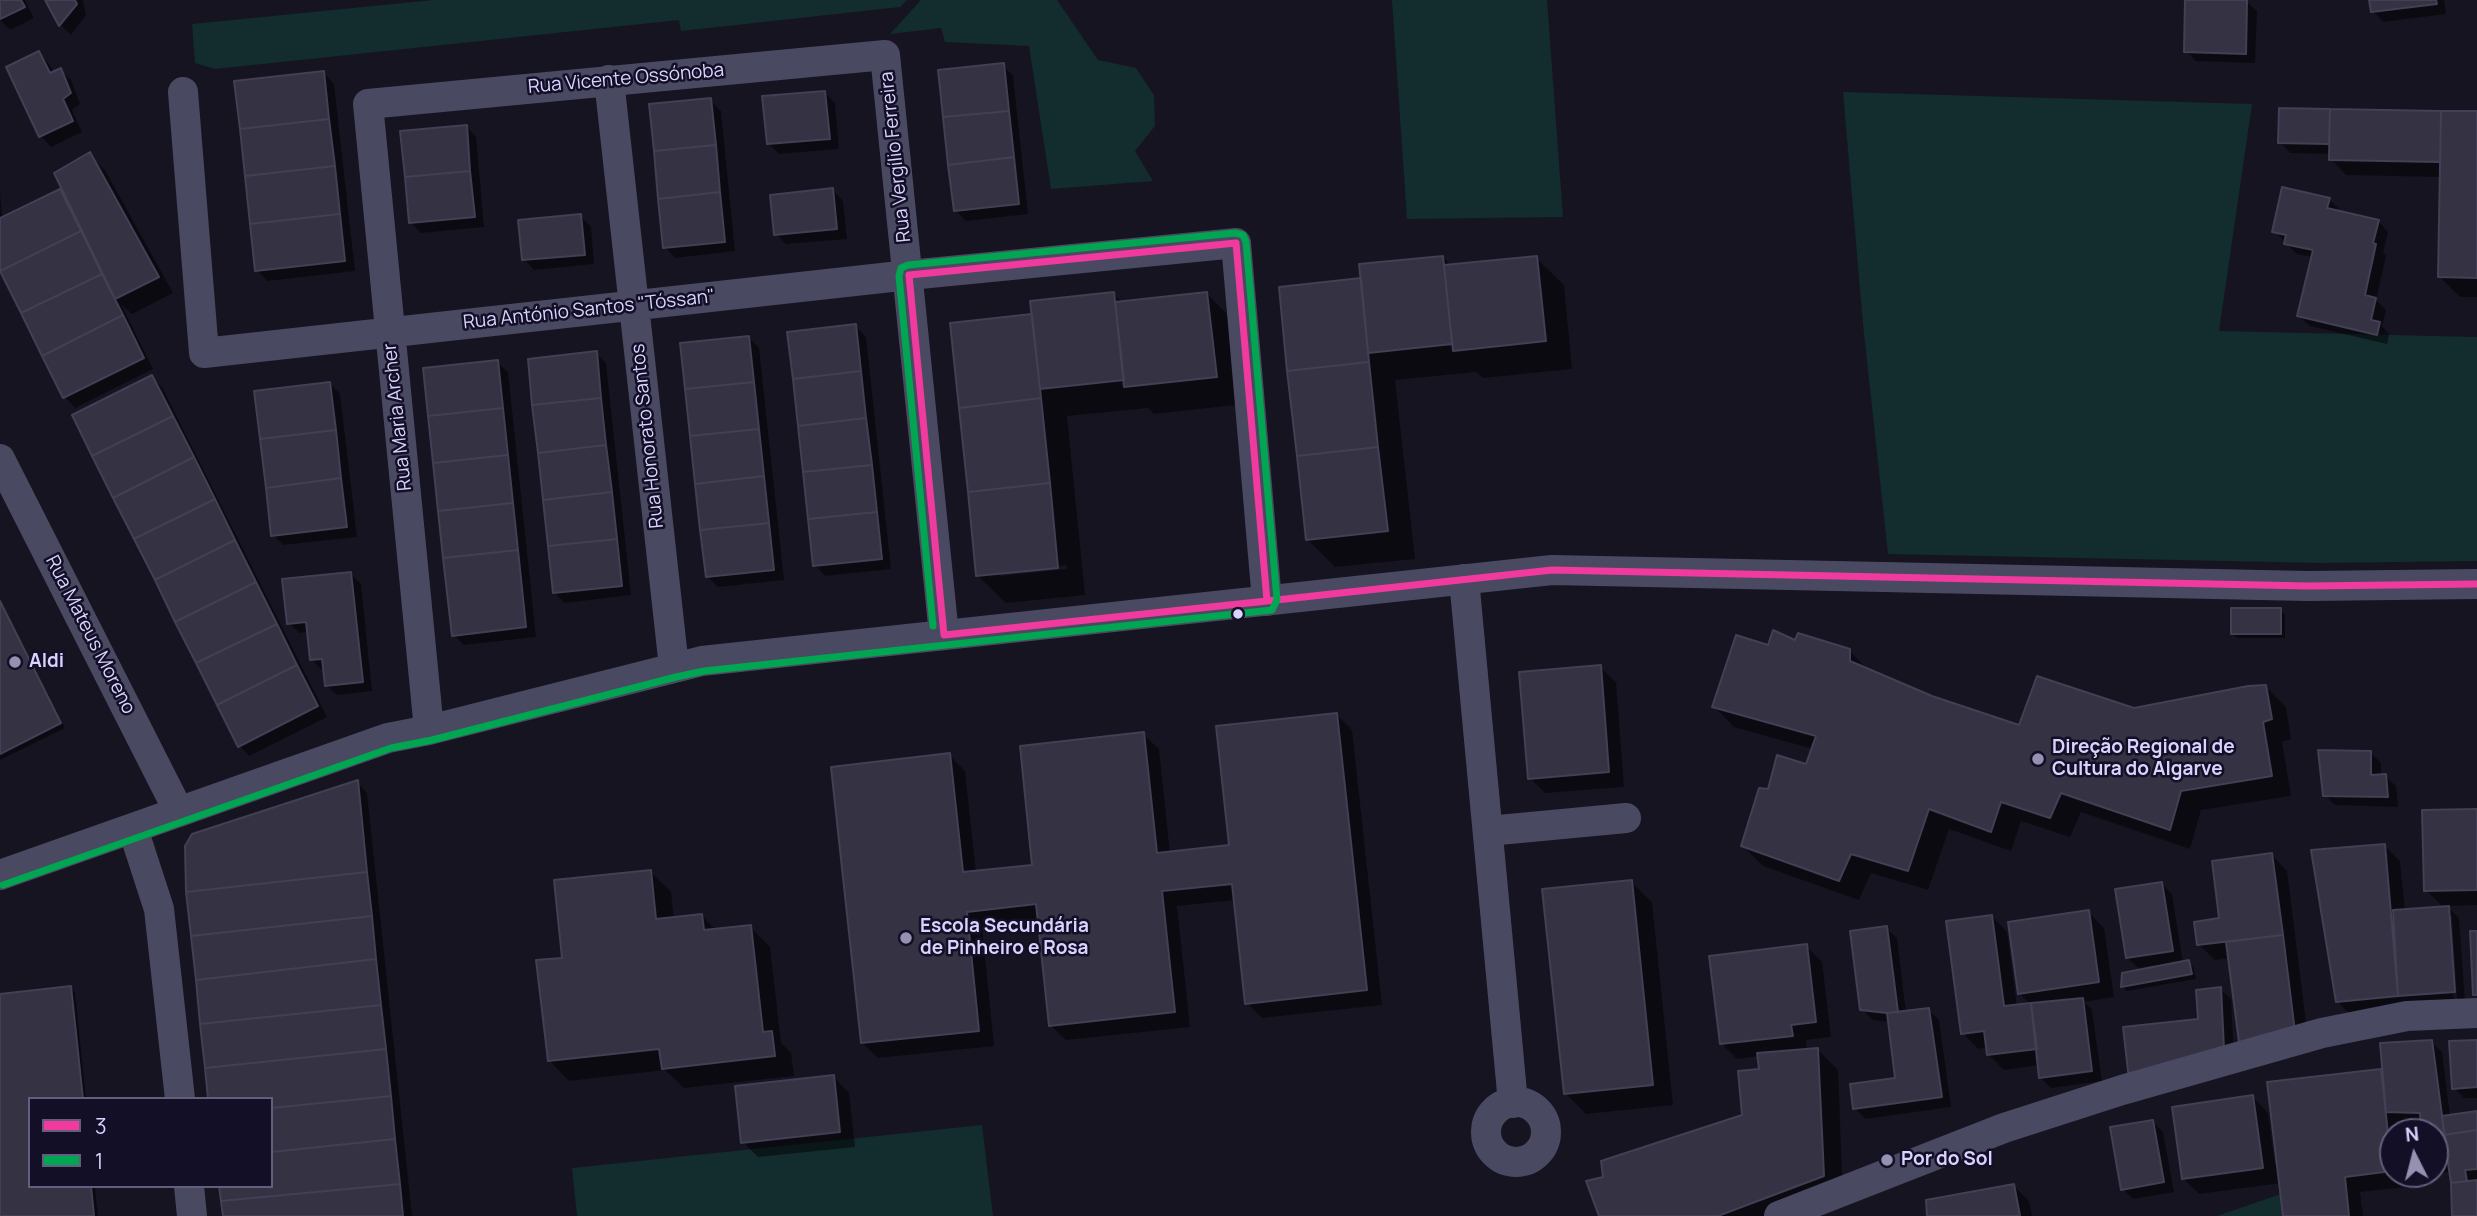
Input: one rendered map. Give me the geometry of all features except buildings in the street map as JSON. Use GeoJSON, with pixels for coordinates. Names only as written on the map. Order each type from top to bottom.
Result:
{"type":"FeatureCollection","features":[{"type":"Feature","properties":{"kind":"street","name":"Rua Vicente Ossónoba"},"geometry":{"type":"LineString","coordinates":[[368,104],[885,55]]}},
{"type":"Feature","properties":{"kind":"street","name":"Rua Vergílio Ferreira"},"geometry":{"type":"LineString","coordinates":[[885,55],[944,635]]}},
{"type":"Feature","properties":{"kind":"street","name":"Rua Honorato Santos"},"geometry":{"type":"LineString","coordinates":[[609,80],[674,667]]}},
{"type":"Feature","properties":{"kind":"street","name":"Rua António Santos \"Tóssan\""},"geometry":{"type":"LineString","coordinates":[[183,92],[204,354],[389,331],[633,307],[909,275],[1236,243],[1267,601]]}},
{"type":"Feature","properties":{"kind":"street","name":"Rua Maria Archer"},"geometry":{"type":"LineString","coordinates":[[368,104],[429,730]]}},
{"type":"Feature","properties":{"kind":"street","name":"Rua Mateus Moreno"},"geometry":{"type":"LineString","coordinates":[[0,459],[179,812]]}},
{"type":"Feature","properties":{"kind":"street"},"geometry":{"type":"LineString","coordinates":[[0,875],[388,738],[702,661],[1562,570],[2294,586],[2477,584]]}},
{"type":"Feature","properties":{"kind":"street"},"geometry":{"type":"LineString","coordinates":[[1464,579],[1513,1102]]}},
{"type":"Feature","properties":{"kind":"street"},"geometry":{"type":"LineString","coordinates":[[1488,831],[1626,818]]}},
{"type":"Feature","properties":{"kind":"street"},"geometry":{"type":"LineString","coordinates":[[133,829],[159,909],[180,1097]]}},
{"type":"Feature","properties":{"kind":"street"},"geometry":{"type":"LineString","coordinates":[[1779,1216],[2004,1128],[2122,1090],[2322,1033],[2407,1016],[2477,1013]]}},
{"type":"Feature","properties":{"kind":"street"},"geometry":{"type":"LineString","coordinates":[[189,1188],[192,1216]]}},
{"type":"Feature","properties":{"kind":"green space"},"geometry":{"type":"Polygon","coordinates":[[[433,0],[907,0],[900,7],[681,31],[679,20],[215,69],[195,63],[192,24],[433,0]]]}},
{"type":"Feature","properties":{"kind":"green space"},"geometry":{"type":"Polygon","coordinates":[[[921,0],[1057,0],[1098,60],[1136,68],[1154,95],[1155,126],[1135,151],[1153,181],[1051,189],[1029,46],[945,42],[941,28],[890,34],[921,0]]]}},
{"type":"Feature","properties":{"kind":"green space"},"geometry":{"type":"Polygon","coordinates":[[[1392,0],[1547,0],[1563,217],[1407,219],[1392,0]]]}},
{"type":"Feature","properties":{"kind":"green space"},"geometry":{"type":"Polygon","coordinates":[[[1843,92],[2252,104],[2219,331],[2477,337],[2477,561],[2321,563],[1888,554],[1863,324],[1843,92]]]}},
{"type":"Feature","properties":{"kind":"green space"},"geometry":{"type":"Polygon","coordinates":[[[982,1125],[993,1216],[577,1216],[572,1168],[982,1125]]]}},
{"type":"Feature","properties":{"kind":"green space"},"geometry":{"type":"Polygon","coordinates":[[[2281,1194],[2283,1216],[2217,1216],[2281,1194]]]}},
{"type":"Feature","properties":{"kind":"transit line","name":"1"},"geometry":{"type":"LineString","coordinates":[[3,885],[391,748],[432,740],[676,677],[704,671],[1272,610],[1277,600],[1246,242],[1243,235],[1235,233],[908,265],[901,268],[899,276],[933,626]]}},
{"type":"Feature","properties":{"kind":"transit line","name":"3"},"geometry":{"type":"LineString","coordinates":[[1236,243],[1267,601],[944,635],[909,275],[1236,243]]}},
{"type":"Feature","properties":{"kind":"transit line","name":"3"},"geometry":{"type":"LineString","coordinates":[[1267,601],[1552,570],[2308,586],[2477,584]]}},
{"type":"Feature","properties":{"kind":"place","name":"Aldi"},"geometry":{"type":"Point","coordinates":[15,662]}},
{"type":"Feature","properties":{"kind":"place","name":"Direção Regional de Cultura do Algarve"},"geometry":{"type":"Point","coordinates":[2038,759]}},
{"type":"Feature","properties":{"kind":"place","name":"Escola Secundária de Pinheiro e Rosa"},"geometry":{"type":"Point","coordinates":[906,938]}},
{"type":"Feature","properties":{"kind":"place","name":"Por do Sol"},"geometry":{"type":"Point","coordinates":[1887,1160]}}]}
